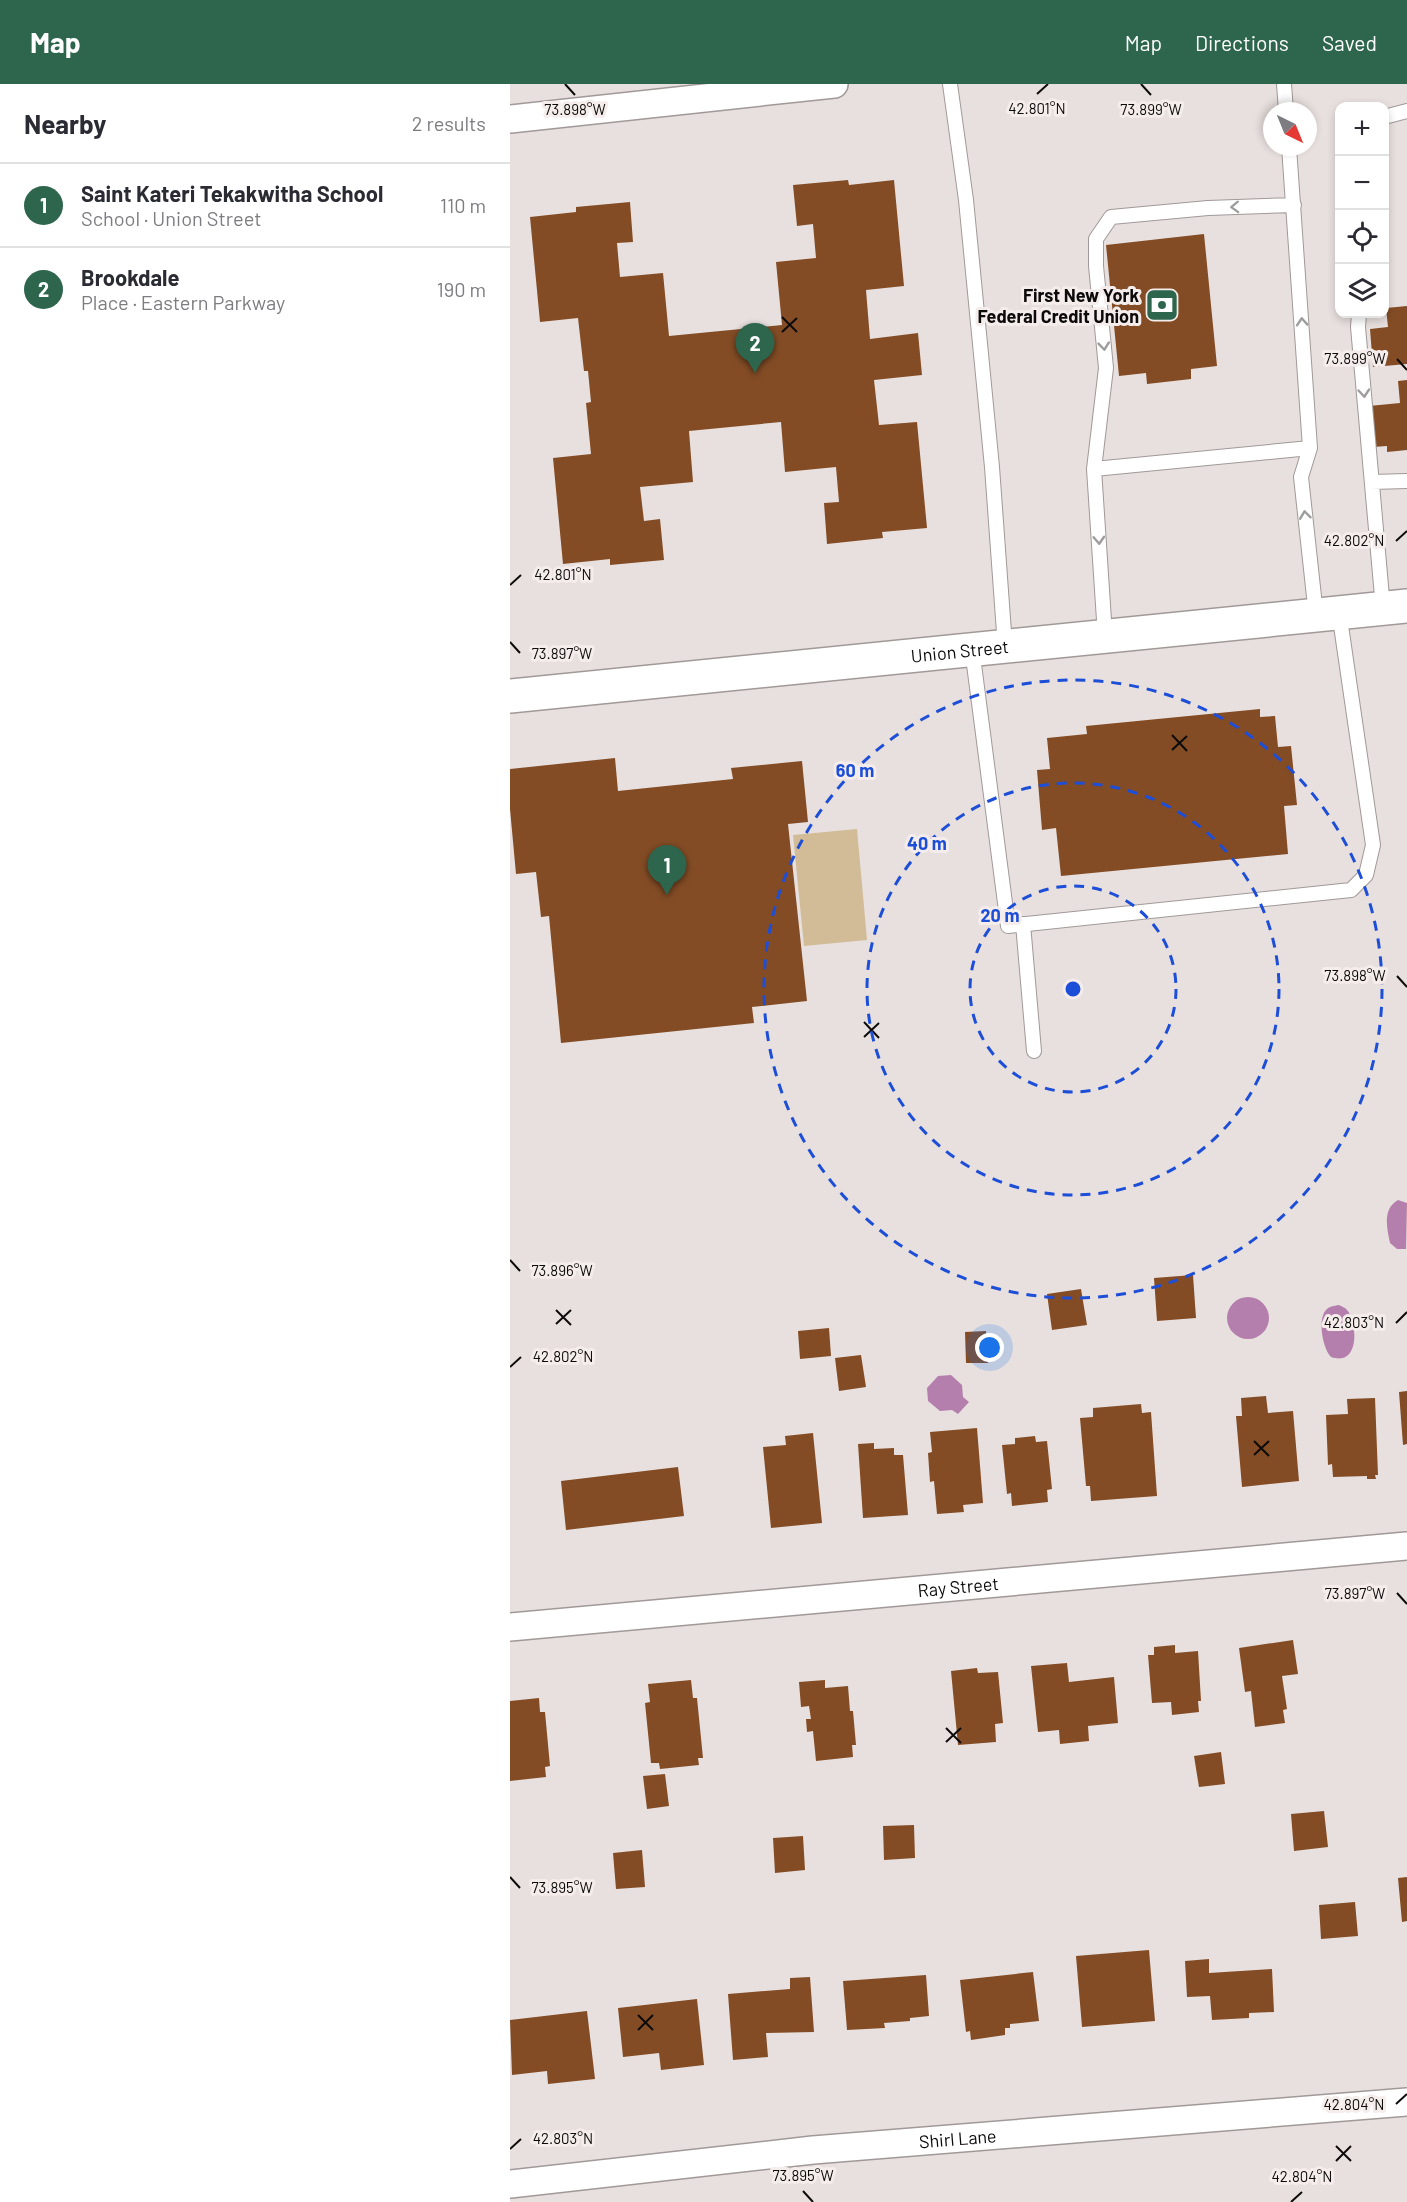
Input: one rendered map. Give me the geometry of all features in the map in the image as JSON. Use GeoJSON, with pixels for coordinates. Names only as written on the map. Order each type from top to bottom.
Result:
{"type":"FeatureCollection","features":[{"type":"Feature","properties":{"kind":"main road","name":"Union Street"},"geometry":{"type":"LineString","coordinates":[[510,696],[1395,607]]}},
{"type":"Feature","properties":{"kind":"street"},"geometry":{"type":"LineString","coordinates":[[510,119],[834,84]]}},
{"type":"Feature","properties":{"kind":"street","name":"Ray Street"},"geometry":{"type":"LineString","coordinates":[[510,1627],[1407,1546]]}},
{"type":"Feature","properties":{"kind":"street","name":"Shirl Lane"},"geometry":{"type":"LineString","coordinates":[[510,2184],[813,2150],[1407,2102]]}},
{"type":"Feature","properties":{"kind":"lane"},"geometry":{"type":"LineString","coordinates":[[950,84],[966,200],[992,467],[1005,646]]}},
{"type":"Feature","properties":{"kind":"lane"},"geometry":{"type":"LineString","coordinates":[[1284,84],[1285,102]]}},
{"type":"Feature","properties":{"kind":"lane"},"geometry":{"type":"LineString","coordinates":[[1389,116],[1407,111]]}},
{"type":"Feature","properties":{"kind":"lane"},"geometry":{"type":"LineString","coordinates":[[972,650],[1008,926],[1351,890],[1366,875],[1373,846],[1301,477],[1310,448],[1290,156]]}},
{"type":"Feature","properties":{"kind":"lane"},"geometry":{"type":"LineString","coordinates":[[1105,635],[1094,469],[1106,368],[1096,266],[1096,239],[1111,218],[1208,208],[1294,205]]}},
{"type":"Feature","properties":{"kind":"lane"},"geometry":{"type":"LineString","coordinates":[[1359,318],[1372,482],[1395,607]]}},
{"type":"Feature","properties":{"kind":"lane"},"geometry":{"type":"LineString","coordinates":[[1094,469],[1310,448]]}},
{"type":"Feature","properties":{"kind":"lane"},"geometry":{"type":"LineString","coordinates":[[1372,482],[1407,481]]}},
{"type":"Feature","properties":{"kind":"lane"},"geometry":{"type":"LineString","coordinates":[[1023,924],[1034,1051]]}},
{"type":"Feature","properties":{"kind":"shaded area"},"geometry":{"type":"Polygon","coordinates":[[[857,829],[867,940],[804,946],[793,835],[857,829]]]}},
{"type":"Feature","properties":{"kind":"shaded area"},"geometry":{"type":"Polygon","coordinates":[[[1398,1200],[1407,1203],[1406,1249],[1397,1249],[1390,1243],[1388,1231],[1388,1214],[1390,1208],[1398,1200]]]}},
{"type":"Feature","properties":{"kind":"shaded area"},"geometry":{"type":"Polygon","coordinates":[[[1248,1297],[1256,1298],[1263,1303],[1268,1310],[1268,1326],[1263,1333],[1256,1338],[1248,1339],[1240,1338],[1233,1333],[1228,1326],[1227,1318],[1228,1310],[1233,1303],[1240,1298],[1248,1297]]]}},
{"type":"Feature","properties":{"kind":"shaded area"},"geometry":{"type":"Polygon","coordinates":[[[1339,1305],[1346,1309],[1350,1316],[1354,1332],[1352,1349],[1348,1355],[1341,1358],[1331,1357],[1328,1353],[1322,1327],[1326,1310],[1339,1305]]]}},
{"type":"Feature","properties":{"kind":"shaded area"},"geometry":{"type":"Polygon","coordinates":[[[951,1375],[962,1385],[963,1397],[969,1402],[958,1414],[952,1410],[940,1411],[928,1401],[927,1388],[938,1376],[951,1375]]]}},
{"type":"Feature","properties":{"kind":"building"},"geometry":{"type":"Polygon","coordinates":[[[848,180],[849,185],[894,180],[904,286],[866,290],[870,339],[918,333],[922,375],[874,380],[879,425],[917,422],[927,528],[882,532],[883,538],[827,544],[824,503],[839,502],[836,467],[785,472],[781,422],[689,431],[693,482],[640,487],[644,521],[660,519],[664,560],[610,565],[610,559],[563,564],[553,458],[591,454],[586,403],[591,402],[588,371],[584,371],[578,318],[540,322],[530,217],[576,212],[576,207],[630,202],[633,242],[617,243],[620,277],[663,273],[669,336],[782,325],[776,262],[816,258],[813,224],[797,226],[793,185],[848,180]]]}},
{"type":"Feature","properties":{"kind":"building","name":"First New York Federal Credit Union"},"geometry":{"type":"Polygon","coordinates":[[[1204,234],[1217,366],[1191,369],[1191,379],[1147,384],[1146,373],[1119,376],[1106,245],[1204,234]]]}},
{"type":"Feature","properties":{"kind":"building"},"geometry":{"type":"Polygon","coordinates":[[[1407,306],[1407,364],[1373,367],[1370,329],[1388,327],[1389,308],[1407,306]]]}},
{"type":"Feature","properties":{"kind":"building"},"geometry":{"type":"Polygon","coordinates":[[[1407,380],[1407,450],[1387,452],[1387,446],[1373,447],[1369,406],[1400,403],[1398,381],[1407,380]]]}},
{"type":"Feature","properties":{"kind":"building"},"geometry":{"type":"Polygon","coordinates":[[[1260,709],[1260,717],[1275,716],[1278,747],[1291,746],[1297,805],[1284,806],[1288,854],[1061,876],[1056,828],[1042,830],[1037,770],[1050,769],[1047,738],[1087,734],[1086,726],[1260,709]]]}},
{"type":"Feature","properties":{"kind":"building"},"geometry":{"type":"Polygon","coordinates":[[[615,758],[618,791],[733,779],[731,768],[802,761],[808,822],[788,824],[807,1001],[752,1007],[754,1023],[561,1043],[549,916],[541,917],[536,872],[516,874],[510,809],[510,769],[615,758]]]}},
{"type":"Feature","properties":{"kind":"building"},"geometry":{"type":"Polygon","coordinates":[[[1193,1275],[1196,1318],[1157,1321],[1154,1278],[1193,1275]]]}},
{"type":"Feature","properties":{"kind":"building"},"geometry":{"type":"Polygon","coordinates":[[[1081,1289],[1087,1325],[1052,1330],[1047,1294],[1081,1289]]]}},
{"type":"Feature","properties":{"kind":"building"},"geometry":{"type":"Polygon","coordinates":[[[829,1328],[831,1356],[800,1359],[798,1331],[829,1328]]]}},
{"type":"Feature","properties":{"kind":"building"},"geometry":{"type":"Polygon","coordinates":[[[986,1331],[988,1363],[966,1363],[965,1332],[986,1331]]]}},
{"type":"Feature","properties":{"kind":"building"},"geometry":{"type":"Polygon","coordinates":[[[861,1355],[866,1387],[839,1391],[835,1358],[861,1355]]]}},
{"type":"Feature","properties":{"kind":"building"},"geometry":{"type":"Polygon","coordinates":[[[1407,1391],[1407,1444],[1403,1445],[1399,1392],[1407,1391]]]}},
{"type":"Feature","properties":{"kind":"building"},"geometry":{"type":"Polygon","coordinates":[[[1266,1396],[1268,1413],[1293,1411],[1299,1481],[1242,1487],[1236,1416],[1242,1416],[1241,1398],[1266,1396]]]}},
{"type":"Feature","properties":{"kind":"building"},"geometry":{"type":"Polygon","coordinates":[[[1375,1398],[1378,1475],[1375,1475],[1376,1479],[1367,1479],[1367,1476],[1333,1477],[1332,1464],[1328,1465],[1326,1415],[1348,1414],[1347,1399],[1375,1398]]]}},
{"type":"Feature","properties":{"kind":"building"},"geometry":{"type":"Polygon","coordinates":[[[1141,1404],[1142,1413],[1151,1412],[1157,1496],[1091,1501],[1090,1486],[1086,1486],[1080,1418],[1093,1417],[1093,1408],[1141,1404]]]}},
{"type":"Feature","properties":{"kind":"building"},"geometry":{"type":"Polygon","coordinates":[[[977,1428],[983,1503],[963,1505],[964,1512],[937,1514],[934,1481],[930,1482],[928,1453],[932,1452],[930,1432],[977,1428]]]}},
{"type":"Feature","properties":{"kind":"building"},"geometry":{"type":"Polygon","coordinates":[[[813,1433],[822,1523],[771,1528],[763,1447],[786,1445],[785,1436],[813,1433]]]}},
{"type":"Feature","properties":{"kind":"building"},"geometry":{"type":"Polygon","coordinates":[[[1035,1436],[1036,1442],[1047,1441],[1052,1489],[1047,1490],[1048,1502],[1012,1506],[1011,1493],[1007,1494],[1002,1445],[1015,1444],[1015,1438],[1035,1436]]]}},
{"type":"Feature","properties":{"kind":"building"},"geometry":{"type":"Polygon","coordinates":[[[874,1443],[874,1449],[894,1448],[894,1455],[903,1455],[908,1515],[863,1518],[858,1444],[874,1443]]]}},
{"type":"Feature","properties":{"kind":"building"},"geometry":{"type":"Polygon","coordinates":[[[678,1467],[684,1516],[566,1530],[561,1481],[678,1467]]]}},
{"type":"Feature","properties":{"kind":"building"},"geometry":{"type":"Polygon","coordinates":[[[1293,1640],[1298,1674],[1282,1676],[1287,1709],[1283,1710],[1285,1723],[1255,1727],[1251,1691],[1245,1692],[1239,1648],[1293,1640]]]}},
{"type":"Feature","properties":{"kind":"building"},"geometry":{"type":"Polygon","coordinates":[[[1175,1645],[1175,1653],[1198,1651],[1201,1701],[1198,1701],[1199,1712],[1172,1715],[1171,1702],[1152,1703],[1148,1655],[1154,1655],[1154,1647],[1175,1645]]]}},
{"type":"Feature","properties":{"kind":"building"},"geometry":{"type":"Polygon","coordinates":[[[1067,1663],[1069,1682],[1114,1677],[1118,1723],[1088,1726],[1089,1741],[1060,1744],[1059,1730],[1038,1732],[1031,1666],[1067,1663]]]}},
{"type":"Feature","properties":{"kind":"building"},"geometry":{"type":"Polygon","coordinates":[[[977,1668],[978,1673],[998,1672],[1003,1723],[995,1724],[996,1742],[958,1745],[951,1671],[977,1668]]]}},
{"type":"Feature","properties":{"kind":"building"},"geometry":{"type":"Polygon","coordinates":[[[691,1680],[693,1698],[697,1698],[703,1758],[698,1758],[699,1765],[660,1769],[659,1763],[651,1763],[645,1703],[650,1702],[648,1684],[691,1680]]]}},
{"type":"Feature","properties":{"kind":"building"},"geometry":{"type":"Polygon","coordinates":[[[825,1680],[825,1688],[848,1686],[856,1745],[852,1745],[853,1757],[816,1761],[813,1731],[807,1732],[806,1719],[811,1719],[809,1706],[801,1707],[799,1682],[825,1680]]]}},
{"type":"Feature","properties":{"kind":"building"},"geometry":{"type":"Polygon","coordinates":[[[539,1698],[540,1712],[545,1712],[550,1766],[545,1767],[546,1777],[510,1781],[510,1701],[539,1698]]]}},
{"type":"Feature","properties":{"kind":"building"},"geometry":{"type":"Polygon","coordinates":[[[1221,1752],[1225,1784],[1199,1787],[1194,1756],[1221,1752]]]}},
{"type":"Feature","properties":{"kind":"building"},"geometry":{"type":"Polygon","coordinates":[[[665,1774],[669,1806],[647,1809],[643,1776],[665,1774]]]}},
{"type":"Feature","properties":{"kind":"building"},"geometry":{"type":"Polygon","coordinates":[[[1324,1811],[1328,1847],[1294,1851],[1291,1814],[1324,1811]]]}},
{"type":"Feature","properties":{"kind":"building"},"geometry":{"type":"Polygon","coordinates":[[[914,1825],[915,1858],[884,1860],[883,1826],[914,1825]]]}},
{"type":"Feature","properties":{"kind":"building"},"geometry":{"type":"Polygon","coordinates":[[[803,1836],[805,1870],[775,1873],[773,1838],[803,1836]]]}},
{"type":"Feature","properties":{"kind":"building"},"geometry":{"type":"Polygon","coordinates":[[[642,1850],[645,1887],[616,1889],[613,1853],[642,1850]]]}},
{"type":"Feature","properties":{"kind":"building"},"geometry":{"type":"Polygon","coordinates":[[[1407,1877],[1407,1921],[1402,1922],[1398,1878],[1407,1877]]]}},
{"type":"Feature","properties":{"kind":"building"},"geometry":{"type":"Polygon","coordinates":[[[1355,1902],[1358,1936],[1321,1939],[1319,1905],[1355,1902]]]}},
{"type":"Feature","properties":{"kind":"building"},"geometry":{"type":"Polygon","coordinates":[[[1149,1950],[1155,2021],[1082,2027],[1076,1956],[1149,1950]]]}},
{"type":"Feature","properties":{"kind":"building"},"geometry":{"type":"Polygon","coordinates":[[[1209,1959],[1209,1973],[1272,1969],[1274,2012],[1249,2013],[1249,2018],[1212,2020],[1210,1996],[1187,1997],[1185,1961],[1209,1959]]]}},
{"type":"Feature","properties":{"kind":"building"},"geometry":{"type":"Polygon","coordinates":[[[1033,1972],[1039,2021],[1010,2024],[1010,2028],[1005,2028],[1005,2035],[971,2040],[970,2031],[966,2032],[960,1980],[1033,1972]]]}},
{"type":"Feature","properties":{"kind":"building"},"geometry":{"type":"Polygon","coordinates":[[[926,1975],[929,2016],[910,2018],[910,2021],[884,2023],[885,2028],[847,2030],[843,1981],[926,1975]]]}},
{"type":"Feature","properties":{"kind":"building"},"geometry":{"type":"Polygon","coordinates":[[[810,1977],[814,2032],[766,2033],[768,2057],[733,2060],[728,1994],[790,1989],[790,1978],[810,1977]]]}},
{"type":"Feature","properties":{"kind":"building"},"geometry":{"type":"Polygon","coordinates":[[[697,1999],[704,2065],[661,2070],[659,2053],[623,2057],[618,2008],[697,1999]]]}},
{"type":"Feature","properties":{"kind":"building"},"geometry":{"type":"Polygon","coordinates":[[[587,2011],[595,2079],[548,2084],[547,2071],[512,2075],[510,2020],[587,2011]]]}},
{"type":"Feature","properties":{"kind":"place","name":"First New York Federal Credit Union"},"geometry":{"type":"Point","coordinates":[1162,305]}},
{"type":"Feature","properties":{"kind":"place","name":"Brookdale"},"geometry":{"type":"Point","coordinates":[755,373]}},
{"type":"Feature","properties":{"kind":"place","name":"Saint Kateri Tekakwitha School"},"geometry":{"type":"Point","coordinates":[667,895]}}]}
